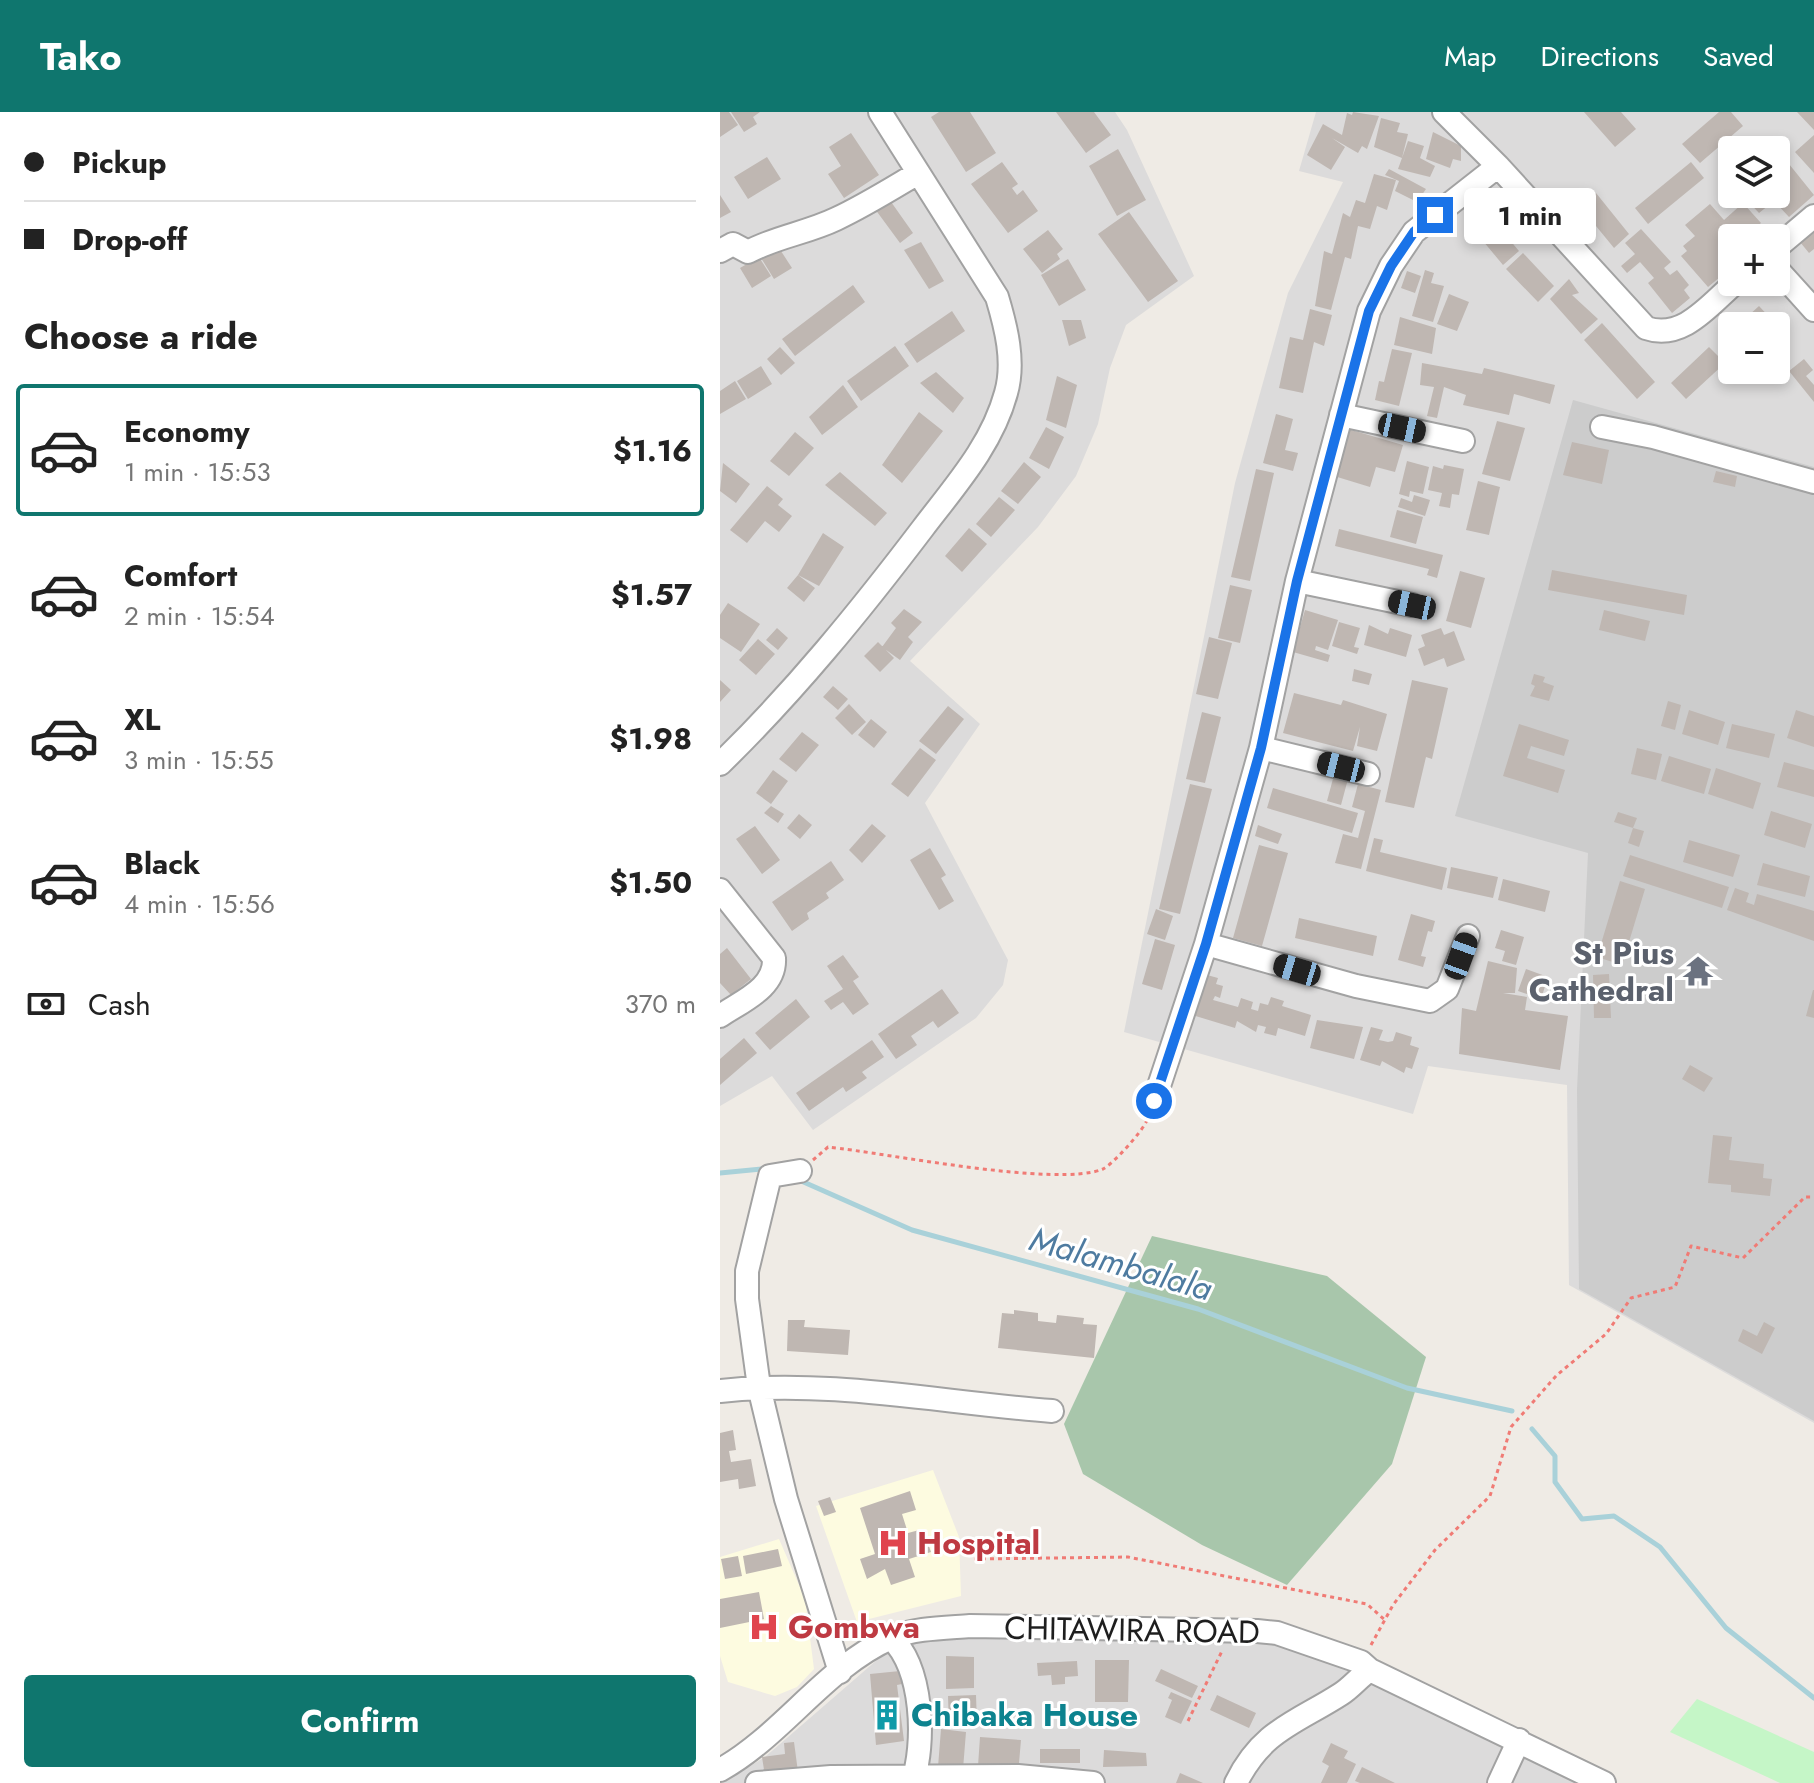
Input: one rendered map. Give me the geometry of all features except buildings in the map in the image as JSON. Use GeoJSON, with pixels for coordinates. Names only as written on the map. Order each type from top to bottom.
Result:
{"type":"FeatureCollection","features":[{"type":"Feature","properties":{"kind":"street"},"geometry":{"type":"LineString","coordinates":[[720,764],[779,704],[873,594],[971,465],[998,420],[1007,389],[1007,330],[997,297],[880,112]]}},
{"type":"Feature","properties":{"kind":"street"},"geometry":{"type":"LineString","coordinates":[[1444,112],[1498,166],[1646,328],[1670,332],[1681,329],[1720,296]]}},
{"type":"Feature","properties":{"kind":"street"},"geometry":{"type":"LineString","coordinates":[[1154,1101],[1206,944],[1261,748],[1297,581],[1369,311],[1391,266],[1414,232],[1498,166]]}},
{"type":"Feature","properties":{"kind":"street"},"geometry":{"type":"LineString","coordinates":[[720,251],[733,244],[748,252],[765,243],[792,238],[837,219],[918,173]]}},
{"type":"Feature","properties":{"kind":"street"},"geometry":{"type":"LineString","coordinates":[[1790,236],[1814,216]]}},
{"type":"Feature","properties":{"kind":"street"},"geometry":{"type":"LineString","coordinates":[[1790,283],[1814,310]]}},
{"type":"Feature","properties":{"kind":"street"},"geometry":{"type":"LineString","coordinates":[[1341,415],[1463,441]]}},
{"type":"Feature","properties":{"kind":"street"},"geometry":{"type":"LineString","coordinates":[[1602,427],[1653,437],[1814,482]]}},
{"type":"Feature","properties":{"kind":"street"},"geometry":{"type":"LineString","coordinates":[[1297,581],[1412,605]]}},
{"type":"Feature","properties":{"kind":"street"},"geometry":{"type":"LineString","coordinates":[[1261,748],[1368,774]]}},
{"type":"Feature","properties":{"kind":"street"},"geometry":{"type":"LineString","coordinates":[[720,890],[774,958],[775,967],[767,984],[720,1016]]}},
{"type":"Feature","properties":{"kind":"street"},"geometry":{"type":"LineString","coordinates":[[1206,944],[1356,986],[1430,1001],[1447,989],[1468,936]]}},
{"type":"Feature","properties":{"kind":"street"},"geometry":{"type":"LineString","coordinates":[[800,1171],[770,1176],[747,1271],[747,1299],[759,1387],[783,1486],[840,1672]]}},
{"type":"Feature","properties":{"kind":"street"},"geometry":{"type":"LineString","coordinates":[[720,1391],[759,1387],[858,1390],[1052,1411]]}},
{"type":"Feature","properties":{"kind":"street","name":"CHITAWIRA ROAD"},"geometry":{"type":"LineString","coordinates":[[731,1772],[840,1672],[891,1638],[927,1630],[970,1626],[1231,1629],[1277,1633],[1366,1666],[1604,1783]]}},
{"type":"Feature","properties":{"kind":"street"},"geometry":{"type":"LineString","coordinates":[[891,1638],[902,1648],[910,1662],[918,1692],[914,1780]]}},
{"type":"Feature","properties":{"kind":"street"},"geometry":{"type":"LineString","coordinates":[[1236,1783],[1252,1756],[1270,1736],[1290,1721],[1342,1693],[1366,1666]]}},
{"type":"Feature","properties":{"kind":"street"},"geometry":{"type":"LineString","coordinates":[[1499,1783],[1519,1740]]}},
{"type":"Feature","properties":{"kind":"street"},"geometry":{"type":"LineString","coordinates":[[757,1783],[831,1777],[1093,1783]]}},
{"type":"Feature","properties":{"kind":"path"},"geometry":{"type":"LineString","coordinates":[[800,1171],[828,1147],[1010,1171],[1074,1174],[1105,1169],[1145,1125],[1154,1101]]}},
{"type":"Feature","properties":{"kind":"path"},"geometry":{"type":"LineString","coordinates":[[1366,1666],[1393,1605],[1435,1550],[1490,1496],[1511,1427],[1557,1375],[1606,1334],[1631,1298],[1675,1287],[1691,1246],[1743,1258],[1805,1197],[1814,1197]]}},
{"type":"Feature","properties":{"kind":"path"},"geometry":{"type":"LineString","coordinates":[[974,1559],[1128,1557],[1367,1604],[1386,1621]]}},
{"type":"Feature","properties":{"kind":"path"},"geometry":{"type":"LineString","coordinates":[[1188,1721],[1231,1629]]}},
{"type":"Feature","properties":{"kind":"shaded area"},"geometry":{"type":"Polygon","coordinates":[[[720,112],[1115,112],[1127,130],[1194,276],[1126,325],[1110,368],[1098,424],[1076,476],[1038,527],[910,661],[980,724],[925,803],[1008,960],[1003,985],[976,1018],[813,1130],[772,1076],[720,1106],[720,112]]]}},
{"type":"Feature","properties":{"kind":"shaded area"},"geometry":{"type":"Polygon","coordinates":[[[1316,112],[1814,112],[1814,1423],[1569,1285],[1567,1085],[1428,1066],[1413,1114],[1124,1032],[1235,483],[1288,293],[1343,182],[1299,171],[1316,112]]]}},
{"type":"Feature","properties":{"kind":"shaded area","name":"St Pius Cathedral"},"geometry":{"type":"Polygon","coordinates":[[[1573,400],[1814,467],[1814,1421],[1579,1289],[1577,1090],[1588,853],[1455,816],[1573,400]]]}},
{"type":"Feature","properties":{"kind":"shaded area","name":"Hospital"},"geometry":{"type":"Polygon","coordinates":[[[933,1470],[959,1537],[961,1596],[857,1622],[816,1506],[933,1470]]]}},
{"type":"Feature","properties":{"kind":"shaded area","name":"Gombwa"},"geometry":{"type":"Polygon","coordinates":[[[779,1539],[805,1599],[814,1669],[797,1687],[775,1696],[728,1682],[720,1656],[720,1557],[779,1539]]]}},
{"type":"Feature","properties":{"kind":"shaded area"},"geometry":{"type":"Polygon","coordinates":[[[932,1633],[1272,1635],[1315,1647],[1593,1783],[723,1783],[765,1757],[885,1653],[932,1633]]]}},
{"type":"Feature","properties":{"kind":"green space"},"geometry":{"type":"Polygon","coordinates":[[[1152,1236],[1327,1276],[1426,1357],[1392,1464],[1287,1585],[1202,1545],[1083,1474],[1064,1424],[1152,1236]]]}},
{"type":"Feature","properties":{"kind":"green space"},"geometry":{"type":"Polygon","coordinates":[[[1697,1699],[1814,1752],[1814,1783],[1780,1783],[1670,1732],[1697,1699]]]}},
{"type":"Feature","properties":{"kind":"waterway","name":"Malambalala"},"geometry":{"type":"LineString","coordinates":[[720,1173],[772,1168]]}},
{"type":"Feature","properties":{"kind":"waterway","name":"Malambalala"},"geometry":{"type":"LineString","coordinates":[[799,1180],[912,1230],[1198,1309],[1407,1388],[1512,1411]]}},
{"type":"Feature","properties":{"kind":"waterway","name":"Malambalala"},"geometry":{"type":"LineString","coordinates":[[1532,1429],[1555,1456],[1555,1482],[1582,1519],[1614,1516],[1660,1547],[1726,1628],[1814,1698]]}},
{"type":"Feature","properties":{"kind":"place","name":"St Pius Cathedral"},"geometry":{"type":"Point","coordinates":[1698,971]}},
{"type":"Feature","properties":{"kind":"place","name":"Hospital"},"geometry":{"type":"Point","coordinates":[893,1543]}},
{"type":"Feature","properties":{"kind":"place","name":"Gombwa"},"geometry":{"type":"Point","coordinates":[764,1627]}},
{"type":"Feature","properties":{"kind":"place","name":"Chibaka House"},"geometry":{"type":"Point","coordinates":[887,1715]}},
{"type":"Feature","properties":{"kind":"route"},"geometry":{"type":"LineString","coordinates":[[1154,1101],[1162,1085],[1194,974],[1206,944],[1261,748],[1297,581],[1369,311],[1391,266],[1414,232],[1435,215]]}}]}
